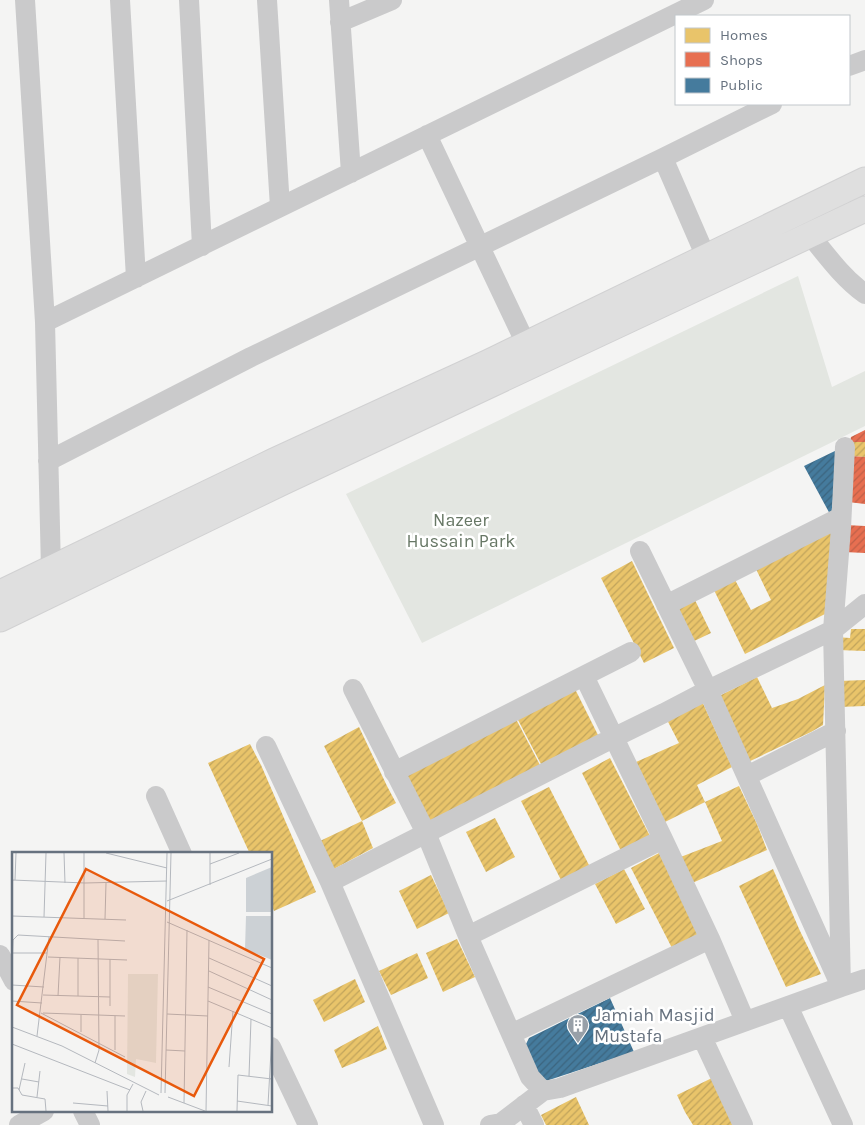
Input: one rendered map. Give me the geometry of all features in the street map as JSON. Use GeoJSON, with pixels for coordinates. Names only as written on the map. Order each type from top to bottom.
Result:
{"type":"FeatureCollection","features":[{"type":"Feature","properties":{"kind":"main road"},"geometry":{"type":"LineString","coordinates":[[0,619],[59,578],[274,461],[526,344],[865,180]]}},
{"type":"Feature","properties":{"kind":"main road"},"geometry":{"type":"LineString","coordinates":[[0,593],[59,578],[284,482],[865,209]]}},
{"type":"Feature","properties":{"kind":"street"},"geometry":{"type":"LineString","coordinates":[[25,0],[45,322],[48,461],[59,578]]}},
{"type":"Feature","properties":{"kind":"street"},"geometry":{"type":"LineString","coordinates":[[120,0],[136,278]]}},
{"type":"Feature","properties":{"kind":"street"},"geometry":{"type":"LineString","coordinates":[[189,0],[202,246]]}},
{"type":"Feature","properties":{"kind":"street"},"geometry":{"type":"LineString","coordinates":[[267,0],[280,207]]}},
{"type":"Feature","properties":{"kind":"street"},"geometry":{"type":"LineString","coordinates":[[339,0],[351,173]]}},
{"type":"Feature","properties":{"kind":"street"},"geometry":{"type":"LineString","coordinates":[[340,22],[392,0]]}},
{"type":"Feature","properties":{"kind":"street"},"geometry":{"type":"LineString","coordinates":[[45,322],[704,0]]}},
{"type":"Feature","properties":{"kind":"street"},"geometry":{"type":"LineString","coordinates":[[850,66],[865,60]]}},
{"type":"Feature","properties":{"kind":"street"},"geometry":{"type":"LineString","coordinates":[[48,461],[251,357],[770,105]]}},
{"type":"Feature","properties":{"kind":"street"},"geometry":{"type":"LineString","coordinates":[[427,136],[526,344]]}},
{"type":"Feature","properties":{"kind":"street"},"geometry":{"type":"LineString","coordinates":[[663,158],[706,257]]}},
{"type":"Feature","properties":{"kind":"street"},"geometry":{"type":"LineString","coordinates":[[810,235],[831,262],[853,285],[865,294]]}},
{"type":"Feature","properties":{"kind":"street"},"geometry":{"type":"LineString","coordinates":[[840,986],[833,630],[837,522],[845,447]]}},
{"type":"Feature","properties":{"kind":"street"},"geometry":{"type":"LineString","coordinates":[[666,606],[837,522]]}},
{"type":"Feature","properties":{"kind":"street"},"geometry":{"type":"LineString","coordinates":[[640,551],[708,690],[840,986]]}},
{"type":"Feature","properties":{"kind":"street"},"geometry":{"type":"LineString","coordinates":[[330,882],[708,690],[833,630],[865,604]]}},
{"type":"Feature","properties":{"kind":"street"},"geometry":{"type":"LineString","coordinates":[[394,772],[630,652]]}},
{"type":"Feature","properties":{"kind":"street"},"geometry":{"type":"LineString","coordinates":[[584,676],[710,939],[745,1021]]}},
{"type":"Feature","properties":{"kind":"street"},"geometry":{"type":"LineString","coordinates":[[353,689],[426,833],[468,936],[530,1076],[543,1091]]}},
{"type":"Feature","properties":{"kind":"street"},"geometry":{"type":"LineString","coordinates":[[747,776],[836,731]]}},
{"type":"Feature","properties":{"kind":"street"},"geometry":{"type":"LineString","coordinates":[[266,746],[330,882],[434,1125]]}},
{"type":"Feature","properties":{"kind":"street"},"geometry":{"type":"LineString","coordinates":[[156,796],[181,852]]}},
{"type":"Feature","properties":{"kind":"street"},"geometry":{"type":"LineString","coordinates":[[468,936],[663,839]]}},
{"type":"Feature","properties":{"kind":"street"},"geometry":{"type":"LineString","coordinates":[[511,1034],[710,939]]}},
{"type":"Feature","properties":{"kind":"street"},"geometry":{"type":"LineString","coordinates":[[0,955],[12,977]]}},
{"type":"Feature","properties":{"kind":"street"},"geometry":{"type":"LineString","coordinates":[[490,1125],[501,1123],[543,1091],[560,1088],[840,986],[865,979]]}},
{"type":"Feature","properties":{"kind":"street"},"geometry":{"type":"LineString","coordinates":[[788,1006],[843,1125]]}},
{"type":"Feature","properties":{"kind":"street"},"geometry":{"type":"LineString","coordinates":[[702,1037],[743,1125]]}},
{"type":"Feature","properties":{"kind":"street"},"geometry":{"type":"LineString","coordinates":[[272,1049],[308,1125]]}},
{"type":"Feature","properties":{"kind":"street"},"geometry":{"type":"LineString","coordinates":[[524,1105],[534,1125]]}},
{"type":"Feature","properties":{"kind":"street"},"geometry":{"type":"LineString","coordinates":[[19,1125],[42,1112]]}},
{"type":"Feature","properties":{"kind":"street"},"geometry":{"type":"LineString","coordinates":[[84,1112],[90,1125]]}},
{"type":"Feature","properties":{"kind":"green space","name":"Nazeer Hussain Park"},"geometry":{"type":"Polygon","coordinates":[[[798,276],[832,387],[865,371],[865,426],[422,643],[346,494],[798,276]]]}},
{"type":"Feature","properties":{"kind":"building: Homes"},"geometry":{"type":"Polygon","coordinates":[[[850,442],[865,442],[865,457],[850,456],[850,442]]]}},
{"type":"Feature","properties":{"kind":"building: Homes"},"geometry":{"type":"Polygon","coordinates":[[[825,525],[836,533],[829,612],[745,654],[713,588],[734,578],[751,610],[771,600],[754,565],[825,525]]]}},
{"type":"Feature","properties":{"kind":"building: Homes"},"geometry":{"type":"Polygon","coordinates":[[[632,561],[674,648],[644,663],[601,578],[632,561]]]}},
{"type":"Feature","properties":{"kind":"building: Homes"},"geometry":{"type":"Polygon","coordinates":[[[693,596],[711,633],[690,643],[671,607],[693,596]]]}},
{"type":"Feature","properties":{"kind":"building: Homes"},"geometry":{"type":"Polygon","coordinates":[[[851,629],[865,629],[865,651],[837,650],[836,637],[850,638],[851,629]]]}},
{"type":"Feature","properties":{"kind":"building: Homes"},"geometry":{"type":"Polygon","coordinates":[[[757,677],[772,708],[798,699],[825,685],[823,725],[746,763],[717,697],[757,677]]]}},
{"type":"Feature","properties":{"kind":"building: Homes"},"geometry":{"type":"Polygon","coordinates":[[[865,680],[865,706],[839,707],[839,681],[865,680]]]}},
{"type":"Feature","properties":{"kind":"building: Homes"},"geometry":{"type":"Polygon","coordinates":[[[575,689],[599,737],[542,766],[517,718],[575,689]]]}},
{"type":"Feature","properties":{"kind":"building: Homes"},"geometry":{"type":"Polygon","coordinates":[[[702,701],[732,767],[697,785],[705,802],[665,822],[636,762],[679,743],[666,718],[702,701]]]}},
{"type":"Feature","properties":{"kind":"building: Homes"},"geometry":{"type":"Polygon","coordinates":[[[516,719],[541,767],[426,825],[401,777],[516,719]]]}},
{"type":"Feature","properties":{"kind":"building: Homes"},"geometry":{"type":"Polygon","coordinates":[[[359,727],[396,803],[362,821],[324,746],[359,727]]]}},
{"type":"Feature","properties":{"kind":"building: Homes"},"geometry":{"type":"Polygon","coordinates":[[[250,744],[316,892],[274,911],[272,906],[272,852],[249,852],[208,763],[250,744]]]}},
{"type":"Feature","properties":{"kind":"building: Homes"},"geometry":{"type":"Polygon","coordinates":[[[610,758],[651,838],[622,853],[582,773],[610,758]]]}},
{"type":"Feature","properties":{"kind":"building: Homes"},"geometry":{"type":"Polygon","coordinates":[[[739,786],[767,850],[690,884],[678,858],[722,841],[705,802],[739,786]]]}},
{"type":"Feature","properties":{"kind":"building: Homes"},"geometry":{"type":"Polygon","coordinates":[[[549,787],[590,867],[562,882],[521,801],[549,787]]]}},
{"type":"Feature","properties":{"kind":"building: Homes"},"geometry":{"type":"Polygon","coordinates":[[[495,818],[515,857],[486,872],[466,832],[495,818]]]}},
{"type":"Feature","properties":{"kind":"building: Homes"},"geometry":{"type":"Polygon","coordinates":[[[362,821],[373,848],[334,869],[320,841],[362,821]]]}},
{"type":"Feature","properties":{"kind":"building: Homes"},"geometry":{"type":"Polygon","coordinates":[[[659,853],[700,933],[672,948],[631,868],[659,853]]]}},
{"type":"Feature","properties":{"kind":"building: Homes"},"geometry":{"type":"Polygon","coordinates":[[[624,869],[645,909],[616,924],[595,884],[624,869]]]}},
{"type":"Feature","properties":{"kind":"building: Homes"},"geometry":{"type":"Polygon","coordinates":[[[773,869],[821,974],[786,987],[739,886],[773,869]]]}},
{"type":"Feature","properties":{"kind":"building: Homes"},"geometry":{"type":"Polygon","coordinates":[[[431,875],[449,913],[417,929],[399,891],[431,875]]]}},
{"type":"Feature","properties":{"kind":"building: Homes"},"geometry":{"type":"Polygon","coordinates":[[[457,939],[475,977],[443,992],[426,953],[457,939]]]}},
{"type":"Feature","properties":{"kind":"building: Homes"},"geometry":{"type":"Polygon","coordinates":[[[417,953],[428,978],[391,995],[379,971],[417,953]]]}},
{"type":"Feature","properties":{"kind":"building: Homes"},"geometry":{"type":"Polygon","coordinates":[[[355,979],[365,1002],[324,1022],[313,1000],[355,979]]]}},
{"type":"Feature","properties":{"kind":"building: Homes"},"geometry":{"type":"Polygon","coordinates":[[[378,1026],[387,1049],[342,1068],[334,1050],[378,1026]]]}},
{"type":"Feature","properties":{"kind":"building: Homes"},"geometry":{"type":"Polygon","coordinates":[[[712,1078],[735,1125],[693,1125],[685,1112],[677,1095],[712,1078]]]}},
{"type":"Feature","properties":{"kind":"building: Homes"},"geometry":{"type":"Polygon","coordinates":[[[576,1097],[589,1125],[546,1125],[541,1115],[576,1097]]]}},
{"type":"Feature","properties":{"kind":"building: Shops"},"geometry":{"type":"Polygon","coordinates":[[[865,430],[865,442],[850,442],[851,437],[865,430]]]}},
{"type":"Feature","properties":{"kind":"building: Shops"},"geometry":{"type":"Polygon","coordinates":[[[850,456],[865,457],[865,504],[848,502],[850,456]]]}},
{"type":"Feature","properties":{"kind":"building: Shops"},"geometry":{"type":"Polygon","coordinates":[[[845,525],[865,526],[865,553],[844,552],[845,525]]]}},
{"type":"Feature","properties":{"kind":"building: Public"},"geometry":{"type":"Polygon","coordinates":[[[839,449],[831,516],[804,466],[839,449]]]}},
{"type":"Feature","properties":{"kind":"building: Public","name":"Jamiah Masjid Mustafa"},"geometry":{"type":"Polygon","coordinates":[[[610,998],[634,1052],[540,1083],[523,1050],[529,1038],[610,998]]]}},
{"type":"Feature","properties":{"kind":"place","name":"Jamiah Masjid Mustafa"},"geometry":{"type":"Point","coordinates":[578,1044]}}]}
